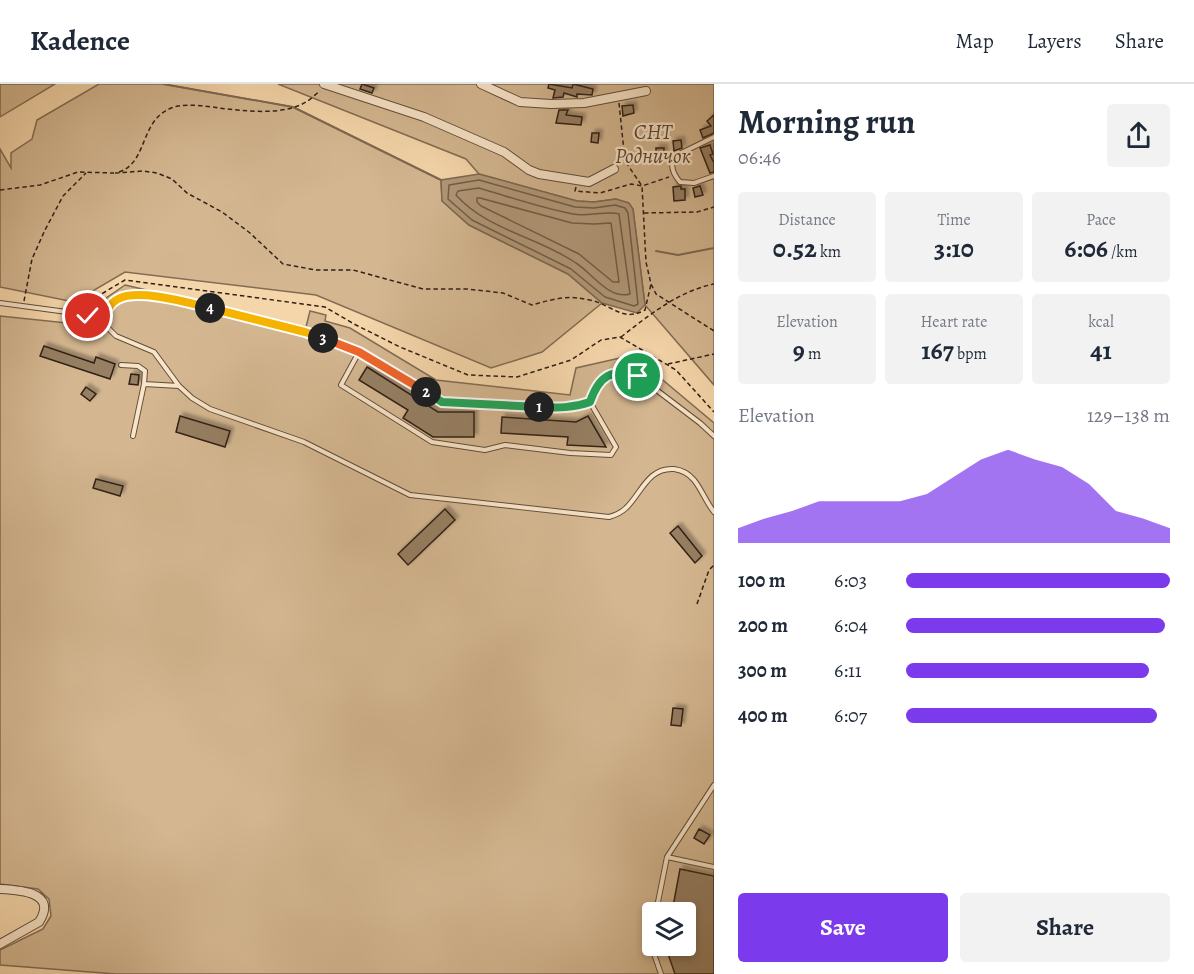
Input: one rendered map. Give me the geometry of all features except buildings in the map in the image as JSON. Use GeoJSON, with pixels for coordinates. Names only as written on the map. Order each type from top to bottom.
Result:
{"type":"FeatureCollection","features":[{"type":"Feature","properties":{"kind":"street"},"geometry":{"type":"LineString","coordinates":[[481,84],[520,102],[551,104],[646,92]]}},
{"type":"Feature","properties":{"kind":"street"},"geometry":{"type":"LineString","coordinates":[[326,85],[424,117],[504,152],[529,170],[539,174],[589,182],[614,169]]}},
{"type":"Feature","properties":{"kind":"street"},"geometry":{"type":"LineString","coordinates":[[0,889],[30,892],[38,896],[44,905],[39,922],[0,944]]}},
{"type":"Feature","properties":{"kind":"lane"},"geometry":{"type":"LineString","coordinates":[[714,137],[675,156],[672,160],[674,175],[680,182],[694,183],[714,176]]}},
{"type":"Feature","properties":{"kind":"lane"},"geometry":{"type":"LineString","coordinates":[[590,402],[567,408],[442,402],[359,352],[305,332],[195,304],[144,295],[119,298],[108,307],[104,317],[108,328],[116,336],[154,352],[179,386],[192,398],[210,409],[304,441],[410,495],[609,517],[628,507],[646,481],[657,473],[669,469],[681,470],[693,479],[714,512]]}},
{"type":"Feature","properties":{"kind":"lane"},"geometry":{"type":"LineString","coordinates":[[0,303],[104,317]]}},
{"type":"Feature","properties":{"kind":"lane"},"geometry":{"type":"LineString","coordinates":[[359,352],[342,385],[432,442],[485,450],[505,445],[570,453],[611,455],[616,447],[590,402],[595,388],[610,374],[638,376],[714,436]]}},
{"type":"Feature","properties":{"kind":"lane"},"geometry":{"type":"LineString","coordinates":[[121,365],[138,366],[145,371],[133,436]]}},
{"type":"Feature","properties":{"kind":"lane"},"geometry":{"type":"LineString","coordinates":[[144,384],[179,386]]}},
{"type":"Feature","properties":{"kind":"lane"},"geometry":{"type":"LineString","coordinates":[[658,902],[667,857],[714,785]]}},
{"type":"Feature","properties":{"kind":"lane"},"geometry":{"type":"LineString","coordinates":[[667,857],[714,867]]}},
{"type":"Feature","properties":{"kind":"lane"},"geometry":{"type":"LineString","coordinates":[[655,956],[661,974]]}},
{"type":"Feature","properties":{"kind":"path"},"geometry":{"type":"LineString","coordinates":[[115,173],[126,169],[137,157],[150,127],[162,112],[178,106],[208,106],[256,113],[293,107],[305,103],[326,85]]}},
{"type":"Feature","properties":{"kind":"path"},"geometry":{"type":"LineString","coordinates":[[619,96],[625,161],[642,186],[644,244],[651,284],[656,294],[714,331]]}},
{"type":"Feature","properties":{"kind":"path"},"geometry":{"type":"LineString","coordinates":[[0,190],[40,185],[78,172],[143,171],[157,173],[172,179],[187,193],[222,212],[250,233],[283,264],[316,270],[352,270],[423,289],[467,289],[503,293],[532,305],[549,300],[575,297],[596,302],[617,312],[635,315],[645,310],[651,284]]}},
{"type":"Feature","properties":{"kind":"path"},"geometry":{"type":"LineString","coordinates":[[24,306],[32,259],[45,230],[63,196],[86,173]]}},
{"type":"Feature","properties":{"kind":"path"},"geometry":{"type":"LineString","coordinates":[[576,191],[600,193],[631,184],[642,186],[674,175]]}},
{"type":"Feature","properties":{"kind":"path"},"geometry":{"type":"LineString","coordinates":[[644,213],[697,212],[714,207]]}},
{"type":"Feature","properties":{"kind":"path"},"geometry":{"type":"LineString","coordinates":[[78,314],[98,296],[125,280],[325,307],[400,347],[468,375],[517,377],[571,360],[601,340],[620,337],[669,302],[700,287],[714,284]]}},
{"type":"Feature","properties":{"kind":"path"},"geometry":{"type":"LineString","coordinates":[[620,337],[676,370],[714,412]]}},
{"type":"Feature","properties":{"kind":"path"},"geometry":{"type":"LineString","coordinates":[[667,364],[714,354]]}},
{"type":"Feature","properties":{"kind":"path"},"geometry":{"type":"LineString","coordinates":[[697,604],[709,570],[714,565]]}},
{"type":"Feature","properties":{"kind":"green space"},"geometry":{"type":"Polygon","coordinates":[[[0,84],[55,84],[0,117],[0,84]]]}},
{"type":"Feature","properties":{"kind":"green space"},"geometry":{"type":"Polygon","coordinates":[[[99,84],[163,84],[293,107],[441,180],[442,201],[469,225],[568,274],[602,303],[542,352],[491,368],[316,295],[125,272],[74,302],[0,287],[0,149],[11,168],[11,153],[32,139],[37,120],[99,84]]]}},
{"type":"Feature","properties":{"kind":"green space","name":"СНТ Родничок"},"geometry":{"type":"Polygon","coordinates":[[[278,84],[714,84],[714,385],[645,305],[633,209],[616,199],[594,202],[577,201],[479,174],[466,159],[278,84]]]}},
{"type":"Feature","properties":{"kind":"green space"},"geometry":{"type":"Polygon","coordinates":[[[125,285],[306,327],[310,311],[326,315],[325,321],[350,328],[436,380],[570,395],[576,368],[633,355],[714,423],[714,974],[116,974],[0,965],[0,950],[43,929],[51,916],[49,899],[38,889],[0,884],[0,316],[86,325],[89,310],[125,285]]]}},
{"type":"Feature","properties":{"kind":"water"},"geometry":{"type":"Polygon","coordinates":[[[479,174],[577,201],[594,202],[616,199],[629,203],[633,209],[645,305],[637,313],[602,303],[568,274],[469,225],[442,201],[441,180],[479,174]]]}},
{"type":"Feature","properties":{"kind":"waterway"},"geometry":{"type":"LineString","coordinates":[[163,84],[293,107],[441,180]]}},
{"type":"Feature","properties":{"kind":"waterway"},"geometry":{"type":"LineString","coordinates":[[656,251],[678,255],[714,248]]}},
{"type":"Feature","properties":{"kind":"route"},"geometry":{"type":"LineString","coordinates":[[88,316],[104,317],[108,307],[119,298],[129,296],[144,295],[195,304],[305,332],[359,352],[442,402],[567,408],[590,402],[595,388],[610,374],[619,372],[638,376]]}}]}
